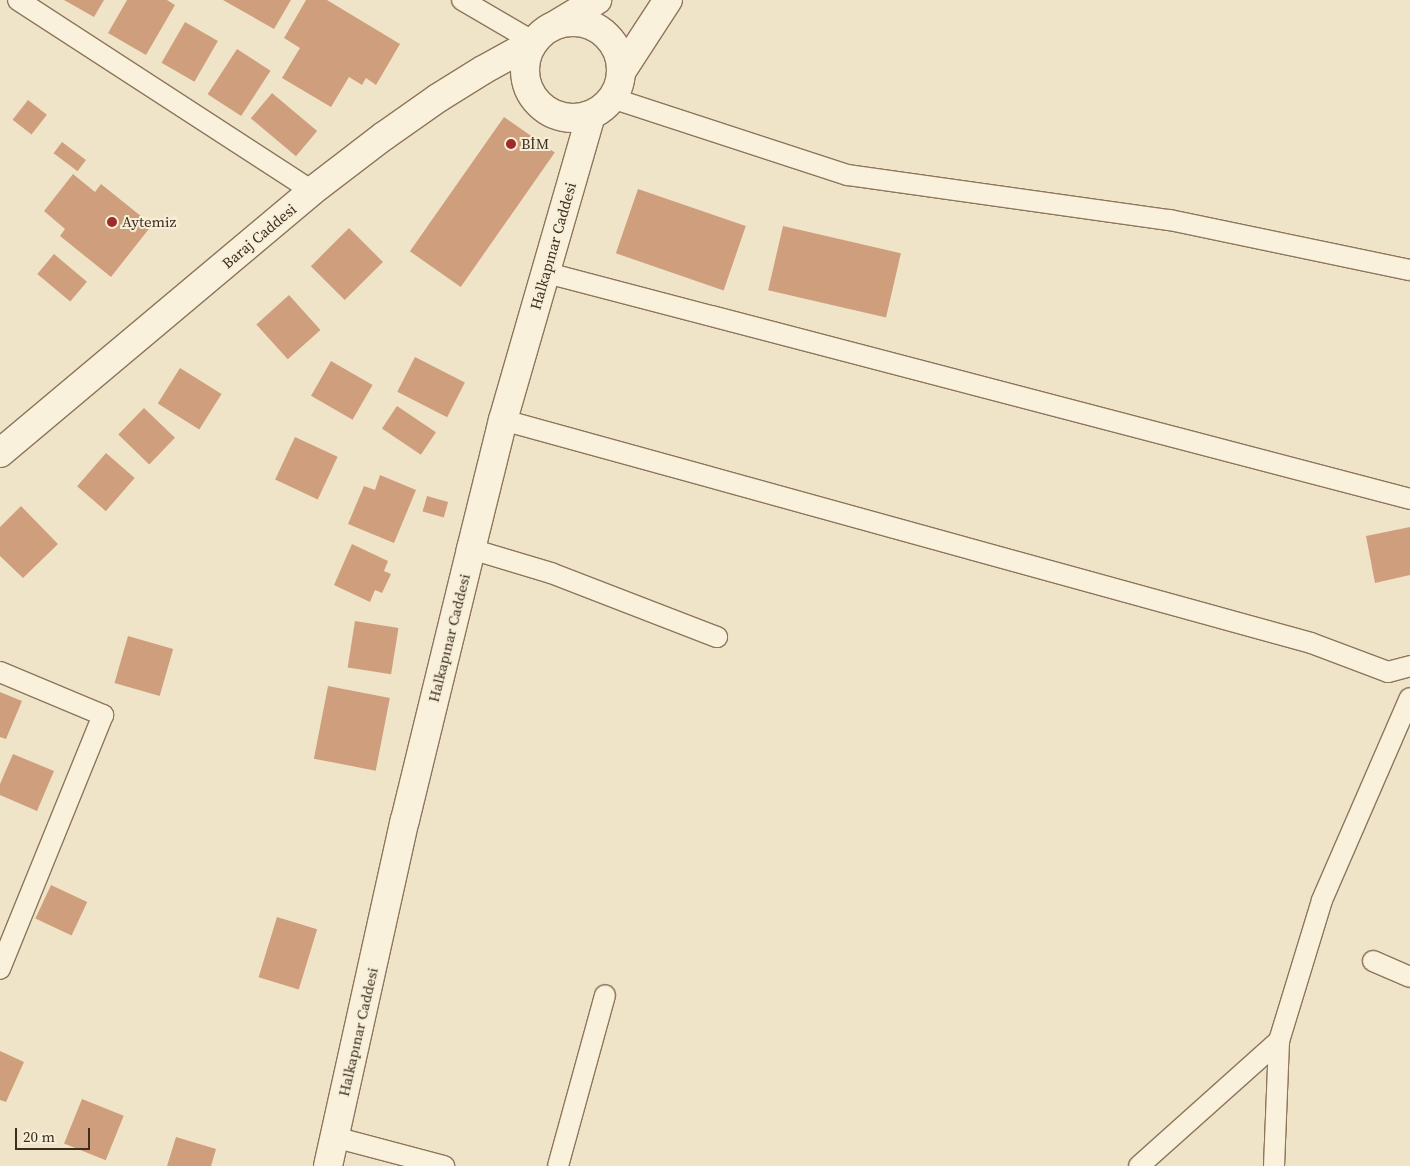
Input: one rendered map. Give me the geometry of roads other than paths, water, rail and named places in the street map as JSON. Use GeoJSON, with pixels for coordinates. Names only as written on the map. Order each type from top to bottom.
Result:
{"type":"FeatureCollection","features":[{"type":"Feature","properties":{"kind":"main road"},"geometry":{"type":"LineString","coordinates":[[556,25],[568,22],[582,23],[595,27],[614,46],[620,59],[621,72],[618,86],[612,98],[603,108],[591,115],[578,118],[564,117],[551,113],[540,105],[532,94],[526,81],[525,68],[528,54],[534,42],[544,32],[597,0]]}},
{"type":"Feature","properties":{"kind":"main road"},"geometry":{"type":"LineString","coordinates":[[621,72],[668,0]]}},
{"type":"Feature","properties":{"kind":"main road","name":"Baraj Caddesi"},"geometry":{"type":"LineString","coordinates":[[0,453],[312,191],[438,98],[483,70],[534,42]]}},
{"type":"Feature","properties":{"kind":"main road","name":"Halkapınar Caddesi"},"geometry":{"type":"LineString","coordinates":[[328,1166],[406,820],[503,420],[547,273],[591,115]]}},
{"type":"Feature","properties":{"kind":"street"},"geometry":{"type":"LineString","coordinates":[[18,0],[312,191]]}},
{"type":"Feature","properties":{"kind":"street"},"geometry":{"type":"LineString","coordinates":[[462,0],[534,42]]}},
{"type":"Feature","properties":{"kind":"street"},"geometry":{"type":"LineString","coordinates":[[612,98],[848,175],[1170,220],[1410,270]]}},
{"type":"Feature","properties":{"kind":"street"},"geometry":{"type":"LineString","coordinates":[[547,273],[1410,498]]}},
{"type":"Feature","properties":{"kind":"street"},"geometry":{"type":"LineString","coordinates":[[503,420],[1302,640],[1388,672],[1410,666]]}},
{"type":"Feature","properties":{"kind":"street"},"geometry":{"type":"LineString","coordinates":[[471,549],[551,574],[717,637]]}},
{"type":"Feature","properties":{"kind":"street"},"geometry":{"type":"LineString","coordinates":[[0,672],[103,715],[0,969]]}},
{"type":"Feature","properties":{"kind":"street"},"geometry":{"type":"LineString","coordinates":[[1274,1166],[1279,1041],[1322,900],[1410,698]]}},
{"type":"Feature","properties":{"kind":"street"},"geometry":{"type":"LineString","coordinates":[[1372,961],[1410,977]]}},
{"type":"Feature","properties":{"kind":"street"},"geometry":{"type":"LineString","coordinates":[[558,1166],[605,994]]}},
{"type":"Feature","properties":{"kind":"street"},"geometry":{"type":"LineString","coordinates":[[1138,1166],[1279,1041]]}},
{"type":"Feature","properties":{"kind":"street"},"geometry":{"type":"LineString","coordinates":[[334,1137],[444,1166]]}},
{"type":"Feature","properties":{"kind":"place","name":"BİM"},"geometry":{"type":"Point","coordinates":[511,144]}},
{"type":"Feature","properties":{"kind":"place","name":"Aytemiz"},"geometry":{"type":"Point","coordinates":[112,222]}}]}
